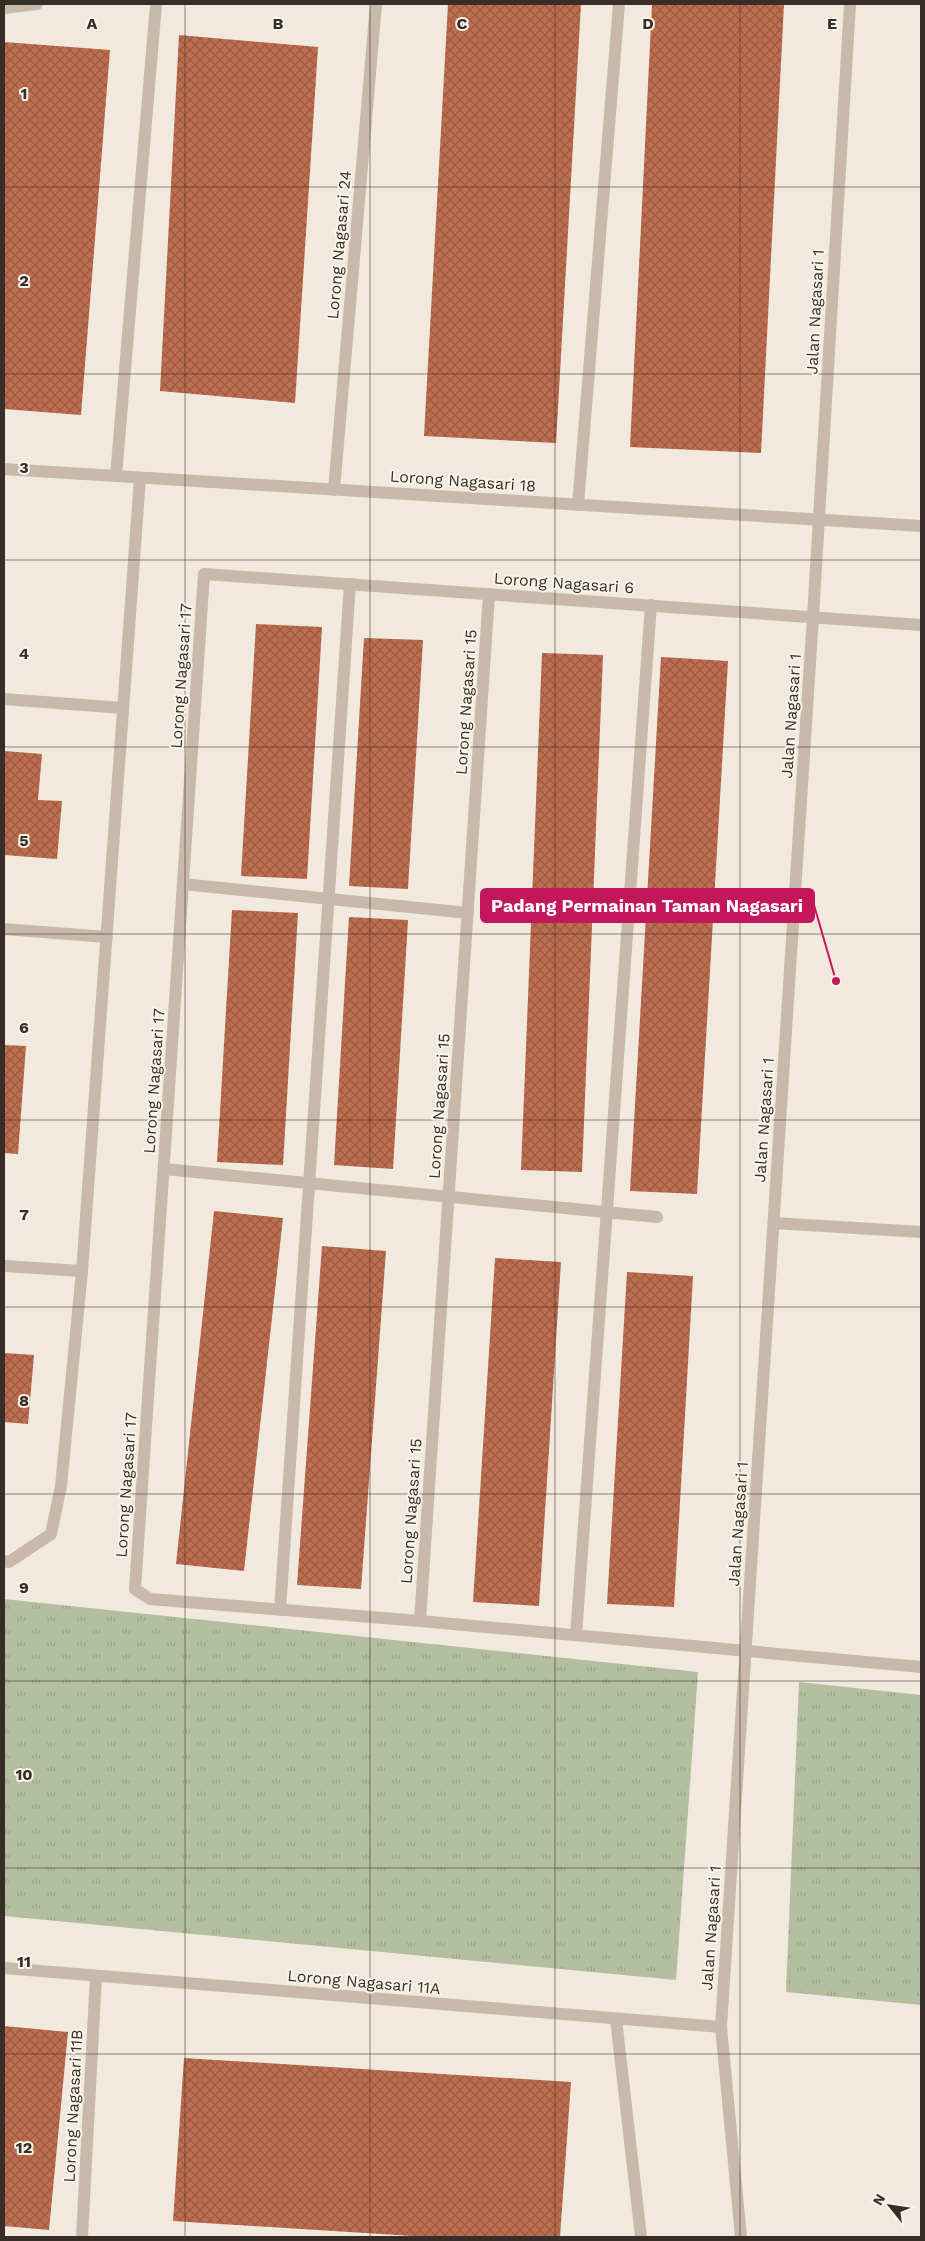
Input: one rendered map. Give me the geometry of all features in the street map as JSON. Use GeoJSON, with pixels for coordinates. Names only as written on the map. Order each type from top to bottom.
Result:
{"type":"FeatureCollection","features":[{"type":"Feature","properties":{"kind":"street"},"geometry":{"type":"LineString","coordinates":[[4,8],[37,4]]}},
{"type":"Feature","properties":{"kind":"street"},"geometry":{"type":"LineString","coordinates":[[116,476],[156,4]]}},
{"type":"Feature","properties":{"kind":"street","name":"Lorong Nagasari 24"},"geometry":{"type":"LineString","coordinates":[[334,490],[376,4]]}},
{"type":"Feature","properties":{"kind":"street"},"geometry":{"type":"LineString","coordinates":[[578,505],[619,4]]}},
{"type":"Feature","properties":{"kind":"street","name":"Jalan Nagasari 1"},"geometry":{"type":"LineString","coordinates":[[741,2237],[721,2028],[813,617],[850,4]]}},
{"type":"Feature","properties":{"kind":"street","name":"Lorong Nagasari 18"},"geometry":{"type":"LineString","coordinates":[[4,469],[921,526]]}},
{"type":"Feature","properties":{"kind":"street"},"geometry":{"type":"LineString","coordinates":[[4,1561],[9,1562],[51,1534],[61,1486],[82,1271],[140,478]]}},
{"type":"Feature","properties":{"kind":"street","name":"Lorong Nagasari 6"},"geometry":{"type":"LineString","coordinates":[[204,574],[921,624]]}},
{"type":"Feature","properties":{"kind":"street","name":"Lorong Nagasari 17"},"geometry":{"type":"LineString","coordinates":[[204,574],[136,1589],[150,1599],[280,1610]]}},
{"type":"Feature","properties":{"kind":"street"},"geometry":{"type":"LineString","coordinates":[[350,584],[280,1610],[921,1667]]}},
{"type":"Feature","properties":{"kind":"street","name":"Lorong Nagasari 15"},"geometry":{"type":"LineString","coordinates":[[420,1621],[490,594]]}},
{"type":"Feature","properties":{"kind":"street"},"geometry":{"type":"LineString","coordinates":[[576,1635],[651,605]]}},
{"type":"Feature","properties":{"kind":"street"},"geometry":{"type":"LineString","coordinates":[[4,698],[123,708]]}},
{"type":"Feature","properties":{"kind":"street"},"geometry":{"type":"LineString","coordinates":[[183,884],[468,913]]}},
{"type":"Feature","properties":{"kind":"street"},"geometry":{"type":"LineString","coordinates":[[4,929],[106,937]]}},
{"type":"Feature","properties":{"kind":"street"},"geometry":{"type":"LineString","coordinates":[[164,1170],[657,1217]]}},
{"type":"Feature","properties":{"kind":"street"},"geometry":{"type":"LineString","coordinates":[[774,1223],[921,1232]]}},
{"type":"Feature","properties":{"kind":"street"},"geometry":{"type":"LineString","coordinates":[[4,1266],[82,1271]]}},
{"type":"Feature","properties":{"kind":"street","name":"Lorong Nagasari 11A"},"geometry":{"type":"LineString","coordinates":[[4,1968],[721,2028]]}},
{"type":"Feature","properties":{"kind":"street","name":"Lorong Nagasari 11B"},"geometry":{"type":"LineString","coordinates":[[82,2237],[96,1976]]}},
{"type":"Feature","properties":{"kind":"street"},"geometry":{"type":"LineString","coordinates":[[616,2019],[641,2237]]}},
{"type":"Feature","properties":{"kind":"green space"},"geometry":{"type":"Polygon","coordinates":[[[4,1599],[698,1672],[676,1980],[4,1916],[4,1599]]]}},
{"type":"Feature","properties":{"kind":"green space"},"geometry":{"type":"Polygon","coordinates":[[[799,1682],[921,1695],[921,2005],[786,1992],[799,1682]]]}},
{"type":"Feature","properties":{"kind":"building"},"geometry":{"type":"Polygon","coordinates":[[[448,4],[581,4],[556,443],[424,436],[448,4]]]}},
{"type":"Feature","properties":{"kind":"building"},"geometry":{"type":"Polygon","coordinates":[[[652,4],[784,4],[761,453],[630,447],[652,4]]]}},
{"type":"Feature","properties":{"kind":"building"},"geometry":{"type":"Polygon","coordinates":[[[179,35],[318,47],[295,403],[160,391],[179,35]]]}},
{"type":"Feature","properties":{"kind":"building"},"geometry":{"type":"Polygon","coordinates":[[[4,42],[110,50],[81,415],[4,409],[4,42]]]}},
{"type":"Feature","properties":{"kind":"building"},"geometry":{"type":"Polygon","coordinates":[[[256,624],[322,627],[307,879],[241,876],[256,624]]]}},
{"type":"Feature","properties":{"kind":"building"},"geometry":{"type":"Polygon","coordinates":[[[364,638],[423,640],[408,889],[349,886],[364,638]]]}},
{"type":"Feature","properties":{"kind":"building"},"geometry":{"type":"Polygon","coordinates":[[[542,653],[603,655],[582,1172],[521,1170],[542,653]]]}},
{"type":"Feature","properties":{"kind":"building"},"geometry":{"type":"Polygon","coordinates":[[[661,657],[728,661],[697,1194],[630,1191],[661,657]]]}},
{"type":"Feature","properties":{"kind":"building"},"geometry":{"type":"Polygon","coordinates":[[[4,751],[42,754],[38,800],[62,801],[57,859],[4,855],[4,751]]]}},
{"type":"Feature","properties":{"kind":"building"},"geometry":{"type":"Polygon","coordinates":[[[232,910],[298,913],[283,1165],[217,1162],[232,910]]]}},
{"type":"Feature","properties":{"kind":"building"},"geometry":{"type":"Polygon","coordinates":[[[349,917],[408,920],[393,1169],[334,1165],[349,917]]]}},
{"type":"Feature","properties":{"kind":"building"},"geometry":{"type":"Polygon","coordinates":[[[4,1045],[26,1046],[18,1154],[4,1153],[4,1045]]]}},
{"type":"Feature","properties":{"kind":"building"},"geometry":{"type":"Polygon","coordinates":[[[214,1211],[283,1218],[244,1571],[176,1564],[214,1211]]]}},
{"type":"Feature","properties":{"kind":"building"},"geometry":{"type":"Polygon","coordinates":[[[322,1246],[386,1251],[361,1589],[297,1585],[322,1246]]]}},
{"type":"Feature","properties":{"kind":"building"},"geometry":{"type":"Polygon","coordinates":[[[495,1258],[561,1262],[539,1606],[473,1602],[495,1258]]]}},
{"type":"Feature","properties":{"kind":"building"},"geometry":{"type":"Polygon","coordinates":[[[627,1272],[693,1276],[674,1607],[607,1604],[627,1272]]]}},
{"type":"Feature","properties":{"kind":"building"},"geometry":{"type":"Polygon","coordinates":[[[4,1353],[34,1355],[28,1424],[4,1422],[4,1353]]]}},
{"type":"Feature","properties":{"kind":"building"},"geometry":{"type":"Polygon","coordinates":[[[4,2026],[68,2032],[49,2230],[4,2226],[4,2026]]]}},
{"type":"Feature","properties":{"kind":"building"},"geometry":{"type":"Polygon","coordinates":[[[184,2058],[571,2082],[560,2237],[428,2237],[173,2221],[184,2058]]]}},
{"type":"Feature","properties":{"kind":"place","name":"Padang Permainan Taman Nagasari"},"geometry":{"type":"Point","coordinates":[836,981]}}]}
